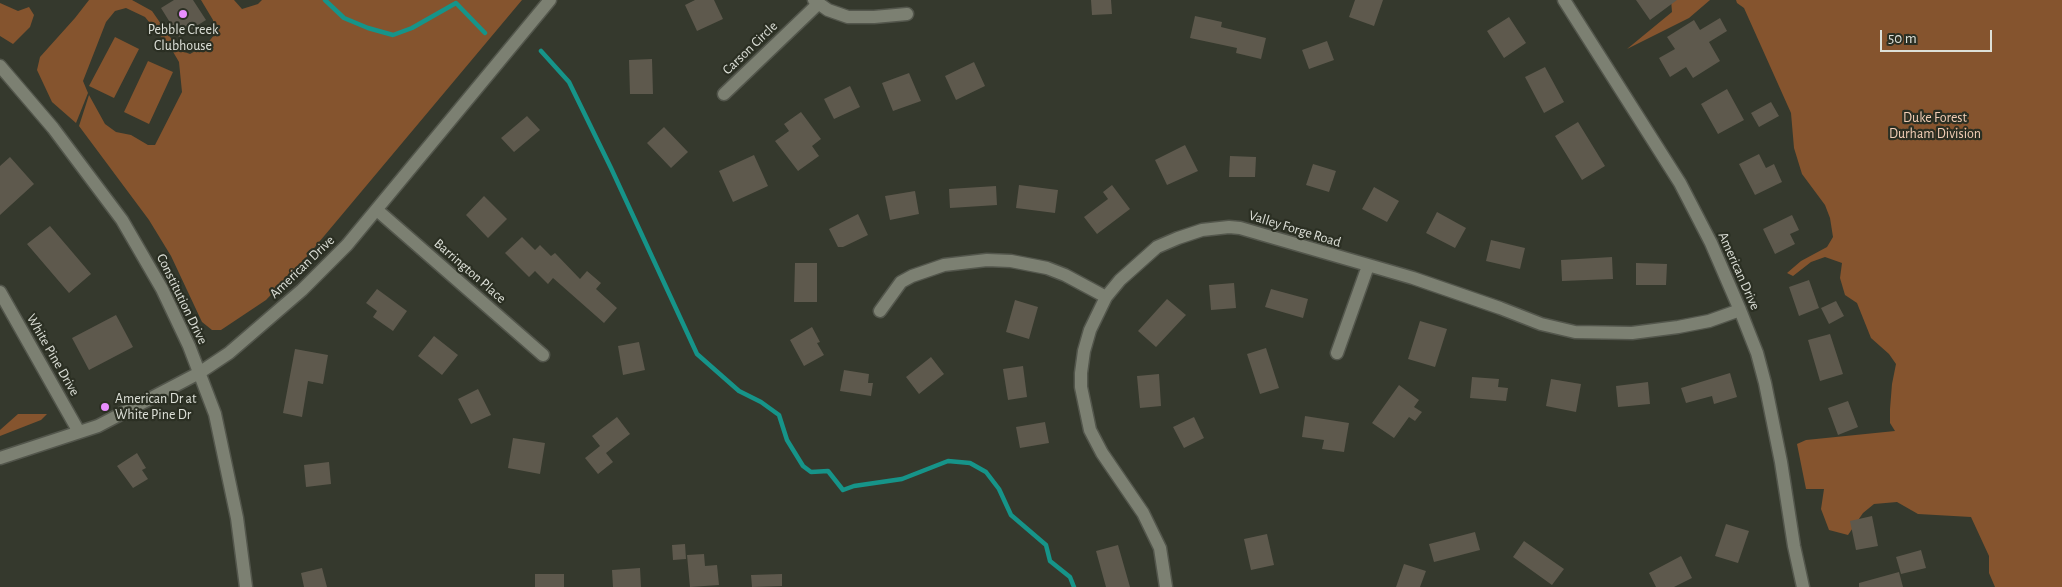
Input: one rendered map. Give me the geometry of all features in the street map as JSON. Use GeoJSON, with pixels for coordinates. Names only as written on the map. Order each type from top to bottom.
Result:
{"type":"FeatureCollection","features":[{"type":"Feature","properties":{"kind":"street","name":"American Drive"},"geometry":{"type":"LineString","coordinates":[[0,458],[79,432],[132,410],[199,373],[229,353],[328,265],[377,210],[550,0]]}},
{"type":"Feature","properties":{"kind":"street","name":"American Drive"},"geometry":{"type":"LineString","coordinates":[[1564,0],[1680,183],[1711,243],[1740,310],[1757,353],[1765,383],[1803,587]]}},
{"type":"Feature","properties":{"kind":"street"},"geometry":{"type":"LineString","coordinates":[[816,2],[838,15],[848,17],[908,14]]}},
{"type":"Feature","properties":{"kind":"street","name":"Carson Circle"},"geometry":{"type":"LineString","coordinates":[[724,94],[816,2]]}},
{"type":"Feature","properties":{"kind":"street","name":"Constitution Drive"},"geometry":{"type":"LineString","coordinates":[[0,66],[53,128],[122,220],[162,289],[189,346],[215,414],[222,443],[246,587]]}},
{"type":"Feature","properties":{"kind":"street","name":"Barrington Place"},"geometry":{"type":"LineString","coordinates":[[377,210],[543,355]]}},
{"type":"Feature","properties":{"kind":"street","name":"Valley Forge Road"},"geometry":{"type":"LineString","coordinates":[[1166,587],[1160,548],[1143,514],[1095,441],[1087,418],[1082,388],[1084,351],[1090,330],[1106,297],[1130,269],[1157,247],[1202,230],[1228,227],[1255,231],[1413,278],[1541,324],[1575,332],[1632,333],[1678,327],[1709,321],[1740,310]]}},
{"type":"Feature","properties":{"kind":"street"},"geometry":{"type":"LineString","coordinates":[[880,311],[901,282],[927,270],[962,262],[1012,261],[1047,268],[1065,275],[1106,297]]}},
{"type":"Feature","properties":{"kind":"street"},"geometry":{"type":"LineString","coordinates":[[1337,353],[1368,266]]}},
{"type":"Feature","properties":{"kind":"street","name":"White Pine Drive"},"geometry":{"type":"LineString","coordinates":[[0,292],[79,432]]}},
{"type":"Feature","properties":{"kind":"green space"},"geometry":{"type":"Polygon","coordinates":[[[89,0],[132,0],[152,11],[179,50],[190,54],[206,45],[215,34],[213,20],[201,0],[234,0],[242,9],[258,4],[262,0],[522,0],[304,260],[266,300],[221,330],[212,330],[202,322],[171,256],[149,220],[79,126],[89,95],[105,124],[116,132],[131,135],[148,145],[155,145],[182,92],[179,62],[172,50],[145,17],[126,8],[115,11],[106,22],[83,81],[88,93],[76,123],[52,102],[37,70],[40,57],[89,0]]]}},
{"type":"Feature","properties":{"kind":"green space"},"geometry":{"type":"Polygon","coordinates":[[[1671,0],[1710,0],[1689,18],[1627,49],[1672,12],[1671,0]]]}},
{"type":"Feature","properties":{"kind":"green space","name":"Duke Forest Durham Division"},"geometry":{"type":"Polygon","coordinates":[[[1736,0],[2062,0],[2062,587],[1995,587],[1989,573],[1989,556],[1971,517],[1918,514],[1897,502],[1874,504],[1863,513],[1848,535],[1829,530],[1821,509],[1824,489],[1806,489],[1797,444],[1806,440],[1895,431],[1890,423],[1890,409],[1896,364],[1889,354],[1871,338],[1857,303],[1845,295],[1840,278],[1842,263],[1825,257],[1811,262],[1793,276],[1787,273],[1801,261],[1827,247],[1833,237],[1830,218],[1825,205],[1802,174],[1794,148],[1791,113],[1744,8],[1736,0]]]}},
{"type":"Feature","properties":{"kind":"green space"},"geometry":{"type":"Polygon","coordinates":[[[0,3],[18,11],[29,7],[34,15],[30,27],[13,44],[0,36],[0,3]]]}},
{"type":"Feature","properties":{"kind":"green space"},"geometry":{"type":"Polygon","coordinates":[[[115,37],[139,49],[114,98],[89,86],[115,37]]]}},
{"type":"Feature","properties":{"kind":"green space"},"geometry":{"type":"Polygon","coordinates":[[[148,61],[173,72],[149,124],[124,112],[148,61]]]}},
{"type":"Feature","properties":{"kind":"green space"},"geometry":{"type":"Polygon","coordinates":[[[18,414],[47,414],[41,420],[0,436],[0,430],[18,414]]]}},
{"type":"Feature","properties":{"kind":"building","name":"Pebble Creek Clubhouse"},"geometry":{"type":"Polygon","coordinates":[[[174,0],[193,0],[206,20],[179,37],[161,8],[174,0]]]}},
{"type":"Feature","properties":{"kind":"building"},"geometry":{"type":"Polygon","coordinates":[[[695,0],[714,0],[723,19],[697,31],[685,5],[695,0]]]}},
{"type":"Feature","properties":{"kind":"building"},"geometry":{"type":"Polygon","coordinates":[[[1091,0],[1111,0],[1112,14],[1092,15],[1091,0]]]}},
{"type":"Feature","properties":{"kind":"building"},"geometry":{"type":"Polygon","coordinates":[[[1355,0],[1383,0],[1374,26],[1349,17],[1355,0]]]}},
{"type":"Feature","properties":{"kind":"building"},"geometry":{"type":"Polygon","coordinates":[[[1636,0],[1677,0],[1650,20],[1636,0]]]}},
{"type":"Feature","properties":{"kind":"building"},"geometry":{"type":"Polygon","coordinates":[[[1195,16],[1222,22],[1221,27],[1266,38],[1261,59],[1236,53],[1237,48],[1190,38],[1195,16]]]}},
{"type":"Feature","properties":{"kind":"building"},"geometry":{"type":"Polygon","coordinates":[[[1509,17],[1526,43],[1504,58],[1487,31],[1509,17]]]}},
{"type":"Feature","properties":{"kind":"building"},"geometry":{"type":"Polygon","coordinates":[[[1720,18],[1727,31],[1709,42],[1720,61],[1693,78],[1686,67],[1670,77],[1659,58],[1675,49],[1667,37],[1694,20],[1700,30],[1720,18]]]}},
{"type":"Feature","properties":{"kind":"building"},"geometry":{"type":"Polygon","coordinates":[[[1327,41],[1334,60],[1309,69],[1302,50],[1327,41]]]}},
{"type":"Feature","properties":{"kind":"building"},"geometry":{"type":"Polygon","coordinates":[[[652,59],[653,94],[630,94],[629,60],[652,59]]]}},
{"type":"Feature","properties":{"kind":"building"},"geometry":{"type":"Polygon","coordinates":[[[974,62],[985,86],[956,100],[945,76],[974,62]]]}},
{"type":"Feature","properties":{"kind":"building"},"geometry":{"type":"Polygon","coordinates":[[[1545,67],[1564,102],[1544,113],[1525,77],[1545,67]]]}},
{"type":"Feature","properties":{"kind":"building"},"geometry":{"type":"Polygon","coordinates":[[[909,73],[921,101],[893,111],[882,83],[909,73]]]}},
{"type":"Feature","properties":{"kind":"building"},"geometry":{"type":"Polygon","coordinates":[[[850,86],[860,107],[834,119],[824,99],[850,86]]]}},
{"type":"Feature","properties":{"kind":"building"},"geometry":{"type":"Polygon","coordinates":[[[1727,89],[1744,120],[1718,134],[1701,104],[1727,89]]]}},
{"type":"Feature","properties":{"kind":"building"},"geometry":{"type":"Polygon","coordinates":[[[1771,102],[1779,116],[1759,127],[1751,113],[1771,102]]]}},
{"type":"Feature","properties":{"kind":"building"},"geometry":{"type":"Polygon","coordinates":[[[801,112],[821,139],[812,146],[819,156],[798,171],[775,141],[789,131],[784,124],[801,112]]]}},
{"type":"Feature","properties":{"kind":"building"},"geometry":{"type":"Polygon","coordinates":[[[527,116],[540,130],[514,152],[501,138],[527,116]]]}},
{"type":"Feature","properties":{"kind":"building"},"geometry":{"type":"Polygon","coordinates":[[[1578,122],[1605,166],[1582,180],[1555,136],[1578,122]]]}},
{"type":"Feature","properties":{"kind":"building"},"geometry":{"type":"Polygon","coordinates":[[[664,127],[688,152],[671,168],[647,143],[664,127]]]}},
{"type":"Feature","properties":{"kind":"building"},"geometry":{"type":"Polygon","coordinates":[[[1185,145],[1198,171],[1167,185],[1155,160],[1185,145]]]}},
{"type":"Feature","properties":{"kind":"building"},"geometry":{"type":"Polygon","coordinates":[[[1759,154],[1766,168],[1774,164],[1782,182],[1755,195],[1739,164],[1759,154]]]}},
{"type":"Feature","properties":{"kind":"building"},"geometry":{"type":"Polygon","coordinates":[[[754,155],[768,186],[733,202],[719,171],[754,155]]]}},
{"type":"Feature","properties":{"kind":"building"},"geometry":{"type":"Polygon","coordinates":[[[1230,156],[1256,157],[1255,177],[1229,177],[1230,156]]]}},
{"type":"Feature","properties":{"kind":"building"},"geometry":{"type":"Polygon","coordinates":[[[10,157],[34,184],[0,215],[0,166],[10,157]]]}},
{"type":"Feature","properties":{"kind":"building"},"geometry":{"type":"Polygon","coordinates":[[[1313,164],[1336,171],[1329,192],[1306,185],[1313,164]]]}},
{"type":"Feature","properties":{"kind":"building"},"geometry":{"type":"Polygon","coordinates":[[[1019,185],[1058,190],[1055,213],[1016,208],[1019,185]]]}},
{"type":"Feature","properties":{"kind":"building"},"geometry":{"type":"Polygon","coordinates":[[[1112,185],[1130,209],[1097,234],[1084,217],[1108,199],[1103,192],[1112,185]]]}},
{"type":"Feature","properties":{"kind":"building"},"geometry":{"type":"Polygon","coordinates":[[[996,186],[997,205],[950,208],[949,189],[996,186]]]}},
{"type":"Feature","properties":{"kind":"building"},"geometry":{"type":"Polygon","coordinates":[[[1374,187],[1399,201],[1387,222],[1362,209],[1374,187]]]}},
{"type":"Feature","properties":{"kind":"building"},"geometry":{"type":"Polygon","coordinates":[[[915,191],[919,214],[890,220],[885,196],[915,191]]]}},
{"type":"Feature","properties":{"kind":"building"},"geometry":{"type":"Polygon","coordinates":[[[484,196],[507,219],[488,238],[466,215],[484,196]]]}},
{"type":"Feature","properties":{"kind":"building"},"geometry":{"type":"Polygon","coordinates":[[[1437,212],[1466,228],[1455,248],[1426,233],[1437,212]]]}},
{"type":"Feature","properties":{"kind":"building"},"geometry":{"type":"Polygon","coordinates":[[[858,214],[868,235],[843,247],[838,247],[829,229],[858,214]]]}},
{"type":"Feature","properties":{"kind":"building"},"geometry":{"type":"Polygon","coordinates":[[[1792,215],[1799,230],[1790,234],[1795,244],[1775,254],[1763,229],[1792,215]]]}},
{"type":"Feature","properties":{"kind":"building"},"geometry":{"type":"Polygon","coordinates":[[[50,226],[91,274],[69,293],[27,244],[50,226]]]}},
{"type":"Feature","properties":{"kind":"building"},"geometry":{"type":"Polygon","coordinates":[[[522,237],[535,250],[540,245],[551,256],[555,253],[580,279],[587,271],[601,283],[596,289],[617,308],[604,323],[553,278],[548,284],[535,271],[529,277],[505,253],[522,237]]]}},
{"type":"Feature","properties":{"kind":"building"},"geometry":{"type":"Polygon","coordinates":[[[1491,240],[1525,248],[1520,269],[1486,261],[1491,240]]]}},
{"type":"Feature","properties":{"kind":"building"},"geometry":{"type":"Polygon","coordinates":[[[1612,257],[1613,279],[1562,281],[1561,260],[1612,257]]]}},
{"type":"Feature","properties":{"kind":"building"},"geometry":{"type":"Polygon","coordinates":[[[795,263],[817,263],[817,302],[794,302],[795,263]]]}},
{"type":"Feature","properties":{"kind":"building"},"geometry":{"type":"Polygon","coordinates":[[[1636,263],[1667,264],[1666,285],[1636,285],[1636,263]]]}},
{"type":"Feature","properties":{"kind":"building"},"geometry":{"type":"Polygon","coordinates":[[[1809,280],[1819,308],[1799,316],[1789,287],[1809,280]]]}},
{"type":"Feature","properties":{"kind":"building"},"geometry":{"type":"Polygon","coordinates":[[[1234,283],[1236,308],[1211,310],[1209,285],[1234,283]]]}},
{"type":"Feature","properties":{"kind":"building"},"geometry":{"type":"Polygon","coordinates":[[[377,289],[407,311],[393,331],[373,317],[377,311],[366,303],[377,289]]]}},
{"type":"Feature","properties":{"kind":"building"},"geometry":{"type":"Polygon","coordinates":[[[1271,289],[1308,299],[1303,318],[1265,307],[1271,289]]]}},
{"type":"Feature","properties":{"kind":"building"},"geometry":{"type":"Polygon","coordinates":[[[1167,299],[1186,315],[1156,347],[1138,331],[1167,299]]]}},
{"type":"Feature","properties":{"kind":"building"},"geometry":{"type":"Polygon","coordinates":[[[1015,300],[1038,307],[1029,339],[1006,332],[1015,300]]]}},
{"type":"Feature","properties":{"kind":"building"},"geometry":{"type":"Polygon","coordinates":[[[1836,301],[1844,316],[1829,324],[1821,308],[1836,301]]]}},
{"type":"Feature","properties":{"kind":"building"},"geometry":{"type":"Polygon","coordinates":[[[116,315],[133,347],[89,370],[72,338],[116,315]]]}},
{"type":"Feature","properties":{"kind":"building"},"geometry":{"type":"Polygon","coordinates":[[[1420,321],[1447,329],[1435,367],[1408,359],[1420,321]]]}},
{"type":"Feature","properties":{"kind":"building"},"geometry":{"type":"Polygon","coordinates":[[[812,327],[820,342],[817,343],[824,355],[804,366],[790,340],[812,327]]]}},
{"type":"Feature","properties":{"kind":"building"},"geometry":{"type":"Polygon","coordinates":[[[1830,334],[1843,374],[1820,381],[1808,340],[1830,334]]]}},
{"type":"Feature","properties":{"kind":"building"},"geometry":{"type":"Polygon","coordinates":[[[434,336],[458,355],[442,375],[418,356],[434,336]]]}},
{"type":"Feature","properties":{"kind":"building"},"geometry":{"type":"Polygon","coordinates":[[[639,342],[645,370],[623,375],[618,346],[639,342]]]}},
{"type":"Feature","properties":{"kind":"building"},"geometry":{"type":"Polygon","coordinates":[[[1266,348],[1279,388],[1260,394],[1247,354],[1266,348]]]}},
{"type":"Feature","properties":{"kind":"building"},"geometry":{"type":"Polygon","coordinates":[[[295,349],[328,355],[323,384],[308,381],[302,417],[283,413],[295,349]]]}},
{"type":"Feature","properties":{"kind":"building"},"geometry":{"type":"Polygon","coordinates":[[[931,357],[944,374],[919,394],[906,377],[931,357]]]}},
{"type":"Feature","properties":{"kind":"building"},"geometry":{"type":"Polygon","coordinates":[[[1023,366],[1027,397],[1008,400],[1003,369],[1023,366]]]}},
{"type":"Feature","properties":{"kind":"building"},"geometry":{"type":"Polygon","coordinates":[[[844,370],[869,374],[868,383],[873,383],[871,396],[840,391],[844,370]]]}},
{"type":"Feature","properties":{"kind":"building"},"geometry":{"type":"Polygon","coordinates":[[[1730,373],[1737,397],[1714,404],[1712,396],[1686,403],[1681,388],[1730,373]]]}},
{"type":"Feature","properties":{"kind":"building"},"geometry":{"type":"Polygon","coordinates":[[[1159,374],[1161,406],[1140,408],[1137,376],[1159,374]]]}},
{"type":"Feature","properties":{"kind":"building"},"geometry":{"type":"Polygon","coordinates":[[[1472,377],[1499,379],[1498,387],[1508,388],[1506,401],[1470,398],[1472,377]]]}},
{"type":"Feature","properties":{"kind":"building"},"geometry":{"type":"Polygon","coordinates":[[[1551,379],[1581,384],[1576,412],[1546,406],[1551,379]]]}},
{"type":"Feature","properties":{"kind":"building"},"geometry":{"type":"Polygon","coordinates":[[[1648,382],[1650,404],[1618,407],[1616,386],[1648,382]]]}},
{"type":"Feature","properties":{"kind":"building"},"geometry":{"type":"Polygon","coordinates":[[[1399,385],[1419,400],[1414,407],[1422,412],[1415,421],[1409,417],[1394,438],[1372,423],[1399,385]]]}},
{"type":"Feature","properties":{"kind":"building"},"geometry":{"type":"Polygon","coordinates":[[[478,389],[491,415],[471,424],[458,399],[478,389]]]}},
{"type":"Feature","properties":{"kind":"building"},"geometry":{"type":"Polygon","coordinates":[[[1848,401],[1858,427],[1838,435],[1828,408],[1848,401]]]}},
{"type":"Feature","properties":{"kind":"building"},"geometry":{"type":"Polygon","coordinates":[[[1305,416],[1349,423],[1344,452],[1322,449],[1324,440],[1302,437],[1305,416]]]}},
{"type":"Feature","properties":{"kind":"building"},"geometry":{"type":"Polygon","coordinates":[[[617,417],[630,434],[606,453],[613,462],[598,474],[585,458],[600,446],[592,436],[617,417]]]}},
{"type":"Feature","properties":{"kind":"building"},"geometry":{"type":"Polygon","coordinates":[[[1194,417],[1204,438],[1184,448],[1173,427],[1194,417]]]}},
{"type":"Feature","properties":{"kind":"building"},"geometry":{"type":"Polygon","coordinates":[[[1045,422],[1049,443],[1020,448],[1016,427],[1045,422]]]}},
{"type":"Feature","properties":{"kind":"building"},"geometry":{"type":"Polygon","coordinates":[[[513,438],[545,443],[540,474],[508,468],[513,438]]]}},
{"type":"Feature","properties":{"kind":"building"},"geometry":{"type":"Polygon","coordinates":[[[137,453],[146,468],[142,470],[148,479],[133,488],[117,466],[137,453]]]}},
{"type":"Feature","properties":{"kind":"building"},"geometry":{"type":"Polygon","coordinates":[[[329,462],[331,484],[306,487],[304,465],[329,462]]]}},
{"type":"Feature","properties":{"kind":"building"},"geometry":{"type":"Polygon","coordinates":[[[1872,516],[1878,546],[1856,550],[1850,521],[1872,516]]]}},
{"type":"Feature","properties":{"kind":"building"},"geometry":{"type":"Polygon","coordinates":[[[1726,524],[1749,531],[1738,563],[1715,556],[1726,524]]]}},
{"type":"Feature","properties":{"kind":"building"},"geometry":{"type":"Polygon","coordinates":[[[1475,532],[1480,550],[1434,562],[1429,544],[1475,532]]]}},
{"type":"Feature","properties":{"kind":"building"},"geometry":{"type":"Polygon","coordinates":[[[1267,534],[1274,565],[1251,570],[1244,539],[1267,534]]]}},
{"type":"Feature","properties":{"kind":"building"},"geometry":{"type":"Polygon","coordinates":[[[1524,541],[1564,569],[1552,585],[1513,557],[1524,541]]]}},
{"type":"Feature","properties":{"kind":"building"},"geometry":{"type":"Polygon","coordinates":[[[685,544],[686,559],[673,560],[672,545],[685,544]]]}},
{"type":"Feature","properties":{"kind":"building"},"geometry":{"type":"Polygon","coordinates":[[[1118,545],[1130,587],[1106,587],[1096,551],[1118,545]]]}},
{"type":"Feature","properties":{"kind":"building"},"geometry":{"type":"Polygon","coordinates":[[[1921,550],[1926,568],[1901,574],[1896,557],[1921,550]]]}},
{"type":"Feature","properties":{"kind":"building"},"geometry":{"type":"Polygon","coordinates":[[[704,554],[705,566],[717,565],[719,585],[690,587],[687,555],[704,554]]]}},
{"type":"Feature","properties":{"kind":"building"},"geometry":{"type":"Polygon","coordinates":[[[1681,556],[1692,578],[1674,587],[1656,587],[1649,573],[1681,556]]]}},
{"type":"Feature","properties":{"kind":"building"},"geometry":{"type":"Polygon","coordinates":[[[1404,564],[1426,571],[1420,587],[1396,587],[1404,564]]]}},
{"type":"Feature","properties":{"kind":"building"},"geometry":{"type":"Polygon","coordinates":[[[322,568],[327,587],[304,587],[301,573],[322,568]]]}},
{"type":"Feature","properties":{"kind":"building"},"geometry":{"type":"Polygon","coordinates":[[[640,568],[641,587],[613,587],[612,570],[640,568]]]}},
{"type":"Feature","properties":{"kind":"building"},"geometry":{"type":"Polygon","coordinates":[[[1899,572],[1903,587],[1859,587],[1859,583],[1899,572]]]}},
{"type":"Feature","properties":{"kind":"building"},"geometry":{"type":"Polygon","coordinates":[[[535,574],[564,574],[564,587],[535,587],[535,574]]]}},
{"type":"Feature","properties":{"kind":"building"},"geometry":{"type":"Polygon","coordinates":[[[782,574],[782,586],[752,587],[751,575],[782,574]]]}},
{"type":"Feature","properties":{"kind":"waterway"},"geometry":{"type":"LineString","coordinates":[[325,0],[344,18],[368,28],[393,35],[412,28],[456,3],[485,33]]}},
{"type":"Feature","properties":{"kind":"waterway"},"geometry":{"type":"LineString","coordinates":[[541,51],[569,82],[697,354],[739,391],[761,402],[779,415],[787,440],[803,466],[811,472],[828,471],[843,490],[854,486],[902,479],[948,461],[970,463],[986,472],[999,489],[1011,515],[1046,545],[1050,561],[1070,577],[1074,587]]}},
{"type":"Feature","properties":{"kind":"place","name":"Pebble Creek Clubhouse"},"geometry":{"type":"Point","coordinates":[183,14]}},
{"type":"Feature","properties":{"kind":"place","name":"American Dr at White Pine Dr"},"geometry":{"type":"Point","coordinates":[105,407]}}]}
